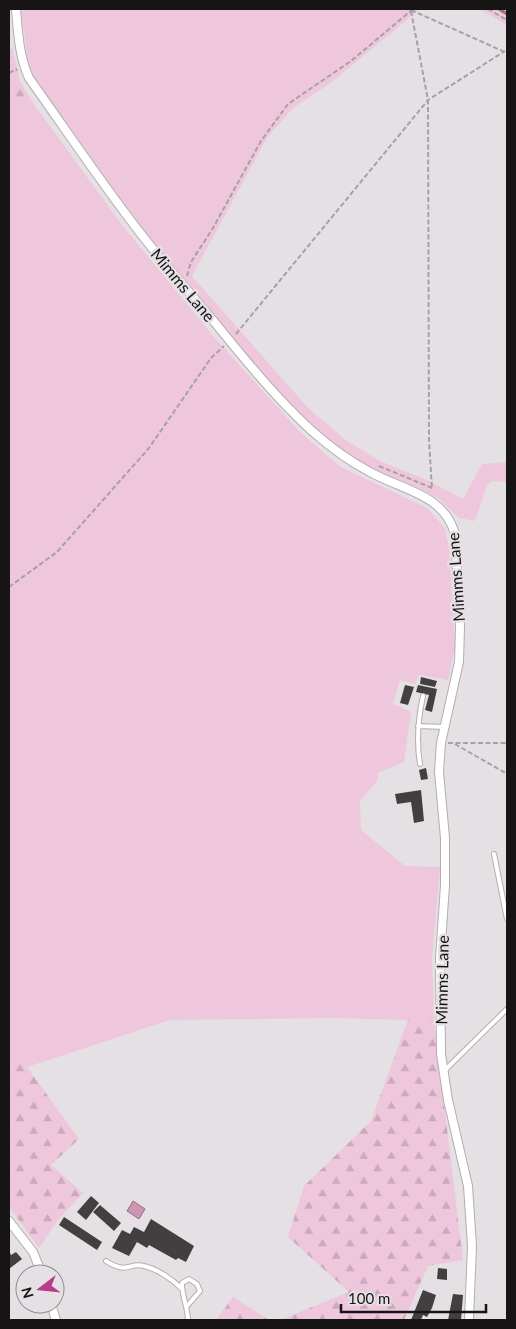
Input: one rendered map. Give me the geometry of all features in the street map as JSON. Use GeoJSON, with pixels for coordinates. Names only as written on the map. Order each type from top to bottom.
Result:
{"type":"FeatureCollection","features":[{"type":"Feature","properties":{"kind":"street","name":"Mimms Lane"},"geometry":{"type":"LineString","coordinates":[[16,9],[23,65],[29,78],[141,234],[230,341],[312,431],[338,453],[372,473],[433,502],[448,516],[455,534],[460,627],[459,662],[441,743],[439,772],[445,838],[445,884],[440,958],[441,1054],[448,1100],[468,1186],[472,1246],[469,1320]]}},
{"type":"Feature","properties":{"kind":"street"},"geometry":{"type":"LineString","coordinates":[[9,1221],[33,1252],[38,1264]]}},
{"type":"Feature","properties":{"kind":"lane"},"geometry":{"type":"LineString","coordinates":[[420,764],[417,746],[422,696]]}},
{"type":"Feature","properties":{"kind":"lane"},"geometry":{"type":"LineString","coordinates":[[418,726],[445,727]]}},
{"type":"Feature","properties":{"kind":"lane"},"geometry":{"type":"LineString","coordinates":[[494,854],[507,919]]}},
{"type":"Feature","properties":{"kind":"lane"},"geometry":{"type":"LineString","coordinates":[[444,1071],[507,1009]]}},
{"type":"Feature","properties":{"kind":"lane"},"geometry":{"type":"LineString","coordinates":[[106,1261],[123,1269],[143,1265],[173,1280],[181,1288],[188,1305],[188,1320]]}},
{"type":"Feature","properties":{"kind":"lane"},"geometry":{"type":"LineString","coordinates":[[181,1288],[182,1282],[189,1279],[197,1284],[200,1291],[188,1305]]}},
{"type":"Feature","properties":{"kind":"path"},"geometry":{"type":"LineString","coordinates":[[412,9],[506,52]]}},
{"type":"Feature","properties":{"kind":"path"},"geometry":{"type":"LineString","coordinates":[[412,9],[428,100],[429,440],[433,502]]}},
{"type":"Feature","properties":{"kind":"path"},"geometry":{"type":"LineString","coordinates":[[190,280],[186,274],[191,262],[213,228],[261,141],[288,104],[351,62],[412,9]]}},
{"type":"Feature","properties":{"kind":"path"},"geometry":{"type":"LineString","coordinates":[[488,9],[507,20]]}},
{"type":"Feature","properties":{"kind":"path"},"geometry":{"type":"LineString","coordinates":[[229,328],[236,335],[428,100],[506,52]]}},
{"type":"Feature","properties":{"kind":"path"},"geometry":{"type":"LineString","coordinates":[[9,587],[57,552],[149,448],[211,358],[230,341]]}},
{"type":"Feature","properties":{"kind":"path"},"geometry":{"type":"LineString","coordinates":[[372,463],[432,488]]}},
{"type":"Feature","properties":{"kind":"path"},"geometry":{"type":"LineString","coordinates":[[441,743],[507,743]]}},
{"type":"Feature","properties":{"kind":"path"},"geometry":{"type":"LineString","coordinates":[[454,743],[507,774]]}},
{"type":"Feature","properties":{"kind":"green space"},"geometry":{"type":"Polygon","coordinates":[[[21,9],[420,9],[332,82],[293,108],[267,138],[192,276],[309,409],[347,441],[380,461],[427,480],[463,499],[482,464],[507,462],[507,482],[492,481],[487,485],[475,521],[459,518],[439,499],[421,489],[378,472],[335,447],[297,412],[247,356],[146,235],[35,80],[28,63],[21,9]]]}},
{"type":"Feature","properties":{"kind":"green space"},"geometry":{"type":"Polygon","coordinates":[[[480,9],[507,9],[507,25],[480,9]]]}},
{"type":"Feature","properties":{"kind":"green space"},"geometry":{"type":"Polygon","coordinates":[[[12,47],[20,81],[33,103],[9,102],[9,51],[12,47]]]}},
{"type":"Feature","properties":{"kind":"green space"},"geometry":{"type":"Polygon","coordinates":[[[9,102],[33,103],[122,225],[214,337],[302,434],[341,467],[427,508],[445,528],[449,549],[455,647],[448,680],[419,675],[415,684],[400,680],[393,704],[411,712],[404,762],[378,773],[377,781],[360,801],[361,830],[405,866],[440,867],[432,958],[434,1021],[336,1018],[170,1020],[27,1067],[9,1060],[9,102]]]}},
{"type":"Feature","properties":{"kind":"green space"},"geometry":{"type":"Polygon","coordinates":[[[408,1020],[434,1021],[463,1260],[428,1266],[404,1320],[280,1320],[349,1292],[288,1237],[304,1186],[371,1121],[408,1020]]]}},
{"type":"Feature","properties":{"kind":"green space"},"geometry":{"type":"Polygon","coordinates":[[[9,1060],[27,1067],[79,1139],[51,1165],[83,1193],[58,1220],[39,1248],[9,1207],[9,1060]]]}},
{"type":"Feature","properties":{"kind":"green space"},"geometry":{"type":"Polygon","coordinates":[[[233,1297],[269,1320],[216,1320],[233,1297]]]}},
{"type":"Feature","properties":{"kind":"shaded area"},"geometry":{"type":"Polygon","coordinates":[[[133,1201],[145,1209],[139,1219],[127,1211],[133,1201]]]}},
{"type":"Feature","properties":{"kind":"building"},"geometry":{"type":"Polygon","coordinates":[[[421,677],[437,681],[435,687],[420,684],[421,677]]]}},
{"type":"Feature","properties":{"kind":"building"},"geometry":{"type":"Polygon","coordinates":[[[405,685],[414,687],[408,705],[400,703],[405,685]]]}},
{"type":"Feature","properties":{"kind":"building"},"geometry":{"type":"Polygon","coordinates":[[[418,685],[437,689],[432,712],[425,710],[429,695],[416,692],[418,685]]]}},
{"type":"Feature","properties":{"kind":"building"},"geometry":{"type":"Polygon","coordinates":[[[426,768],[428,779],[421,780],[419,770],[426,768]]]}},
{"type":"Feature","properties":{"kind":"building"},"geometry":{"type":"Polygon","coordinates":[[[421,790],[424,821],[414,823],[411,802],[397,804],[395,794],[421,790]]]}},
{"type":"Feature","properties":{"kind":"building"},"geometry":{"type":"Polygon","coordinates":[[[91,1196],[99,1203],[86,1220],[77,1212],[91,1196]]]}},
{"type":"Feature","properties":{"kind":"building"},"geometry":{"type":"Polygon","coordinates":[[[100,1205],[121,1223],[114,1231],[93,1212],[100,1205]]]}},
{"type":"Feature","properties":{"kind":"building"},"geometry":{"type":"Polygon","coordinates":[[[64,1217],[102,1242],[97,1250],[59,1225],[64,1217]]]}},
{"type":"Feature","properties":{"kind":"building"},"geometry":{"type":"Polygon","coordinates":[[[151,1219],[194,1246],[186,1262],[178,1258],[176,1260],[149,1245],[147,1248],[137,1242],[129,1256],[112,1248],[122,1230],[130,1234],[134,1227],[144,1232],[151,1219]]]}},
{"type":"Feature","properties":{"kind":"building"},"geometry":{"type":"Polygon","coordinates":[[[9,1251],[11,1255],[16,1252],[22,1259],[9,1269],[9,1251]]]}},
{"type":"Feature","properties":{"kind":"building"},"geometry":{"type":"Polygon","coordinates":[[[438,1268],[447,1269],[447,1280],[437,1279],[438,1268]]]}},
{"type":"Feature","properties":{"kind":"building"},"geometry":{"type":"Polygon","coordinates":[[[423,1290],[436,1295],[432,1308],[427,1317],[423,1315],[421,1320],[411,1320],[423,1290]]]}},
{"type":"Feature","properties":{"kind":"building"},"geometry":{"type":"Polygon","coordinates":[[[453,1294],[463,1295],[461,1320],[448,1320],[453,1294]]]}},
{"type":"Feature","properties":{"kind":"waterway"},"geometry":{"type":"LineString","coordinates":[[499,9],[507,14]]}}]}
